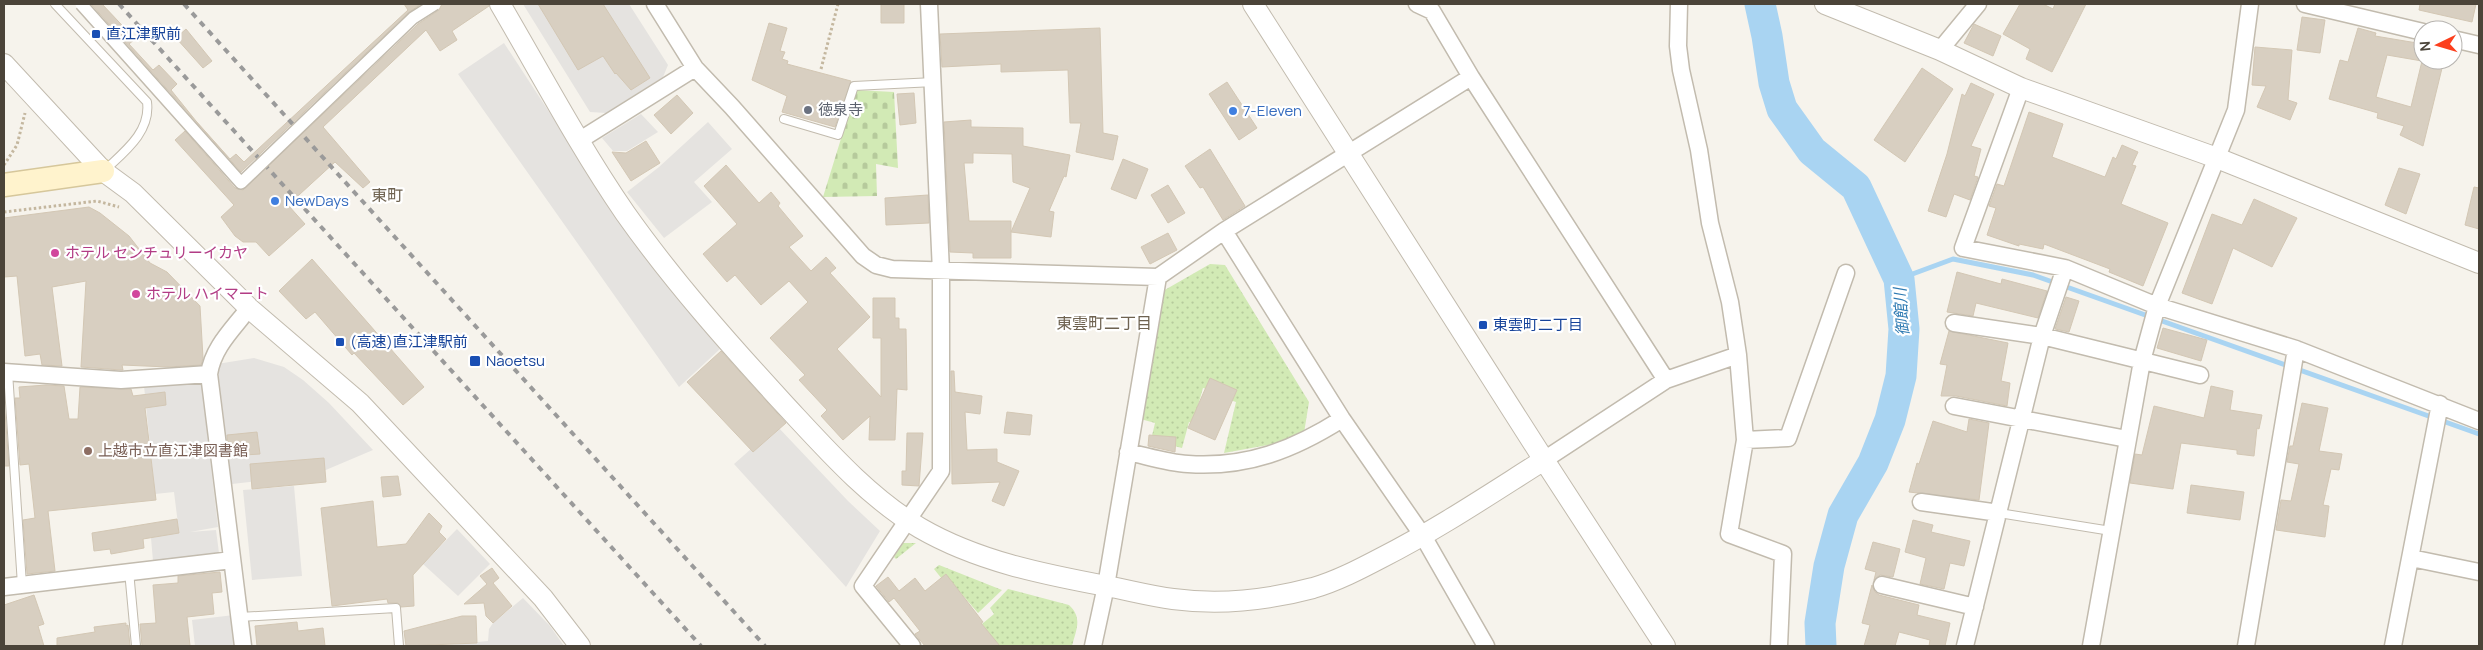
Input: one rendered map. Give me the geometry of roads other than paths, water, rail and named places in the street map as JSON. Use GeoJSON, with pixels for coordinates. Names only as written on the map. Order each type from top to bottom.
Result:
{"type":"FeatureCollection","features":[{"type":"Feature","properties":{"kind":"main road"},"geometry":{"type":"LineString","coordinates":[[4,185],[103,171]]}},
{"type":"Feature","properties":{"kind":"street"},"geometry":{"type":"LineString","coordinates":[[81,4],[241,183],[413,18],[435,4]]}},
{"type":"Feature","properties":{"kind":"street"},"geometry":{"type":"LineString","coordinates":[[500,4],[626,214],[720,332],[831,454],[884,502],[909,520],[946,541],[1013,566],[1171,599],[1209,602],[1262,598],[1315,587],[1347,575],[1423,536],[1666,380],[1738,355]]}},
{"type":"Feature","properties":{"kind":"street"},"geometry":{"type":"LineString","coordinates":[[655,4],[695,68],[864,256],[876,265],[892,269],[941,272],[1158,277],[1224,231],[1471,77]]}},
{"type":"Feature","properties":{"kind":"street"},"geometry":{"type":"LineString","coordinates":[[912,646],[863,586],[941,471],[941,272],[934,82],[929,4]]}},
{"type":"Feature","properties":{"kind":"street"},"geometry":{"type":"LineString","coordinates":[[1253,4],[1665,646]]}},
{"type":"Feature","properties":{"kind":"street"},"geometry":{"type":"LineString","coordinates":[[1417,4],[1432,11],[1471,77],[1666,380]]}},
{"type":"Feature","properties":{"kind":"street"},"geometry":{"type":"LineString","coordinates":[[1678,4],[1678,46],[1681,70],[1699,150],[1710,222],[1730,302],[1738,355],[1745,440],[1729,534],[1783,554],[1779,646]]}},
{"type":"Feature","properties":{"kind":"street"},"geometry":{"type":"LineString","coordinates":[[1825,4],[1940,50],[2021,88],[2217,158],[2479,263]]}},
{"type":"Feature","properties":{"kind":"street"},"geometry":{"type":"LineString","coordinates":[[1940,50],[1978,4]]}},
{"type":"Feature","properties":{"kind":"street"},"geometry":{"type":"LineString","coordinates":[[2091,646],[2142,361],[2157,306],[2236,110],[2250,4]]}},
{"type":"Feature","properties":{"kind":"street"},"geometry":{"type":"LineString","coordinates":[[2305,4],[2413,30]]}},
{"type":"Feature","properties":{"kind":"street"},"geometry":{"type":"LineString","coordinates":[[2463,42],[2479,45]]}},
{"type":"Feature","properties":{"kind":"street"},"geometry":{"type":"LineString","coordinates":[[4,64],[103,171],[133,193],[249,308],[360,404],[543,598],[580,646]]}},
{"type":"Feature","properties":{"kind":"street"},"geometry":{"type":"LineString","coordinates":[[580,140],[695,68]]}},
{"type":"Feature","properties":{"kind":"street"},"geometry":{"type":"LineString","coordinates":[[2021,88],[1963,248],[2065,268],[2157,306],[2296,349],[2479,420]]}},
{"type":"Feature","properties":{"kind":"street"},"geometry":{"type":"LineString","coordinates":[[1224,231],[1342,419],[1423,536],[1486,646]]}},
{"type":"Feature","properties":{"kind":"street"},"geometry":{"type":"LineString","coordinates":[[1965,646],[2042,336],[2065,268]]}},
{"type":"Feature","properties":{"kind":"street"},"geometry":{"type":"LineString","coordinates":[[1745,440],[1788,438],[1846,272]]}},
{"type":"Feature","properties":{"kind":"street"},"geometry":{"type":"LineString","coordinates":[[1094,646],[1106,586],[1158,277]]}},
{"type":"Feature","properties":{"kind":"street"},"geometry":{"type":"LineString","coordinates":[[243,646],[209,374],[211,362],[220,344],[249,308]]}},
{"type":"Feature","properties":{"kind":"street"},"geometry":{"type":"LineString","coordinates":[[1954,323],[2042,336],[2200,375]]}},
{"type":"Feature","properties":{"kind":"street"},"geometry":{"type":"LineString","coordinates":[[2246,646],[2296,349]]}},
{"type":"Feature","properties":{"kind":"street"},"geometry":{"type":"LineString","coordinates":[[6,372],[121,380],[209,374]]}},
{"type":"Feature","properties":{"kind":"street"},"geometry":{"type":"LineString","coordinates":[[2393,646],[2440,404]]}},
{"type":"Feature","properties":{"kind":"street"},"geometry":{"type":"LineString","coordinates":[[1954,406],[2127,439]]}},
{"type":"Feature","properties":{"kind":"street"},"geometry":{"type":"LineString","coordinates":[[1128,452],[1186,464],[1220,465],[1262,458],[1283,451],[1312,438],[1342,419]]}},
{"type":"Feature","properties":{"kind":"street"},"geometry":{"type":"LineString","coordinates":[[1921,502],[1999,513]]}},
{"type":"Feature","properties":{"kind":"street"},"geometry":{"type":"LineString","coordinates":[[2411,558],[2479,572]]}},
{"type":"Feature","properties":{"kind":"street"},"geometry":{"type":"LineString","coordinates":[[4,587],[232,560]]}},
{"type":"Feature","properties":{"kind":"street"},"geometry":{"type":"LineString","coordinates":[[1882,585],[1975,607]]}},
{"type":"Feature","properties":{"kind":"lane"},"geometry":{"type":"LineString","coordinates":[[55,4],[147,102],[149,116],[144,129],[103,171]]}},
{"type":"Feature","properties":{"kind":"lane"},"geometry":{"type":"LineString","coordinates":[[784,119],[838,135],[854,86],[934,82]]}},
{"type":"Feature","properties":{"kind":"lane"},"geometry":{"type":"LineString","coordinates":[[6,372],[22,585]]}},
{"type":"Feature","properties":{"kind":"lane"},"geometry":{"type":"LineString","coordinates":[[1999,513],[2112,531]]}},
{"type":"Feature","properties":{"kind":"lane"},"geometry":{"type":"LineString","coordinates":[[129,571],[136,646]]}},
{"type":"Feature","properties":{"kind":"lane"},"geometry":{"type":"LineString","coordinates":[[240,617],[396,608],[399,646]]}},
{"type":"Feature","properties":{"kind":"waterway","name":"御館川"},"geometry":{"type":"LineString","coordinates":[[1760,4],[1774,83],[1782,109],[1812,151],[1856,187],[1899,279],[1904,329],[1901,376],[1890,420],[1873,463],[1843,515],[1829,566],[1820,623],[1821,646]]}},
{"type":"Feature","properties":{"kind":"waterway"},"geometry":{"type":"LineString","coordinates":[[1899,279],[1953,259],[2033,275],[2479,434]]}},
{"type":"Feature","properties":{"kind":"railway"},"geometry":{"type":"LineString","coordinates":[[119,4],[701,646]]}},
{"type":"Feature","properties":{"kind":"railway"},"geometry":{"type":"LineString","coordinates":[[184,4],[765,646]]}},
{"type":"Feature","properties":{"kind":"place","name":"直江津駅前"},"geometry":{"type":"Point","coordinates":[96,34]}},
{"type":"Feature","properties":{"kind":"place","name":"徳泉寺"},"geometry":{"type":"Point","coordinates":[808,110]}},
{"type":"Feature","properties":{"kind":"place","name":"7-Eleven"},"geometry":{"type":"Point","coordinates":[1233,111]}},
{"type":"Feature","properties":{"kind":"place","name":"NewDays"},"geometry":{"type":"Point","coordinates":[275,201]}},
{"type":"Feature","properties":{"kind":"place","name":"ホテル センチュリーイカヤ"},"geometry":{"type":"Point","coordinates":[55,253]}},
{"type":"Feature","properties":{"kind":"place","name":"ホテル ハイマート"},"geometry":{"type":"Point","coordinates":[136,294]}},
{"type":"Feature","properties":{"kind":"place","name":"東雲町二丁目"},"geometry":{"type":"Point","coordinates":[1483,325]}},
{"type":"Feature","properties":{"kind":"place","name":"(高速)直江津駅前"},"geometry":{"type":"Point","coordinates":[340,342]}},
{"type":"Feature","properties":{"kind":"place","name":"Naoetsu"},"geometry":{"type":"Point","coordinates":[475,361]}},
{"type":"Feature","properties":{"kind":"place","name":"上越市立直江津図書館"},"geometry":{"type":"Point","coordinates":[88,451]}},
{"type":"Feature","properties":{"kind":"district","name":"東町"},"geometry":{"type":"Point","coordinates":[387,195]}},
{"type":"Feature","properties":{"kind":"district","name":"東雲町二丁目"},"geometry":{"type":"Point","coordinates":[1104,323]}}]}
